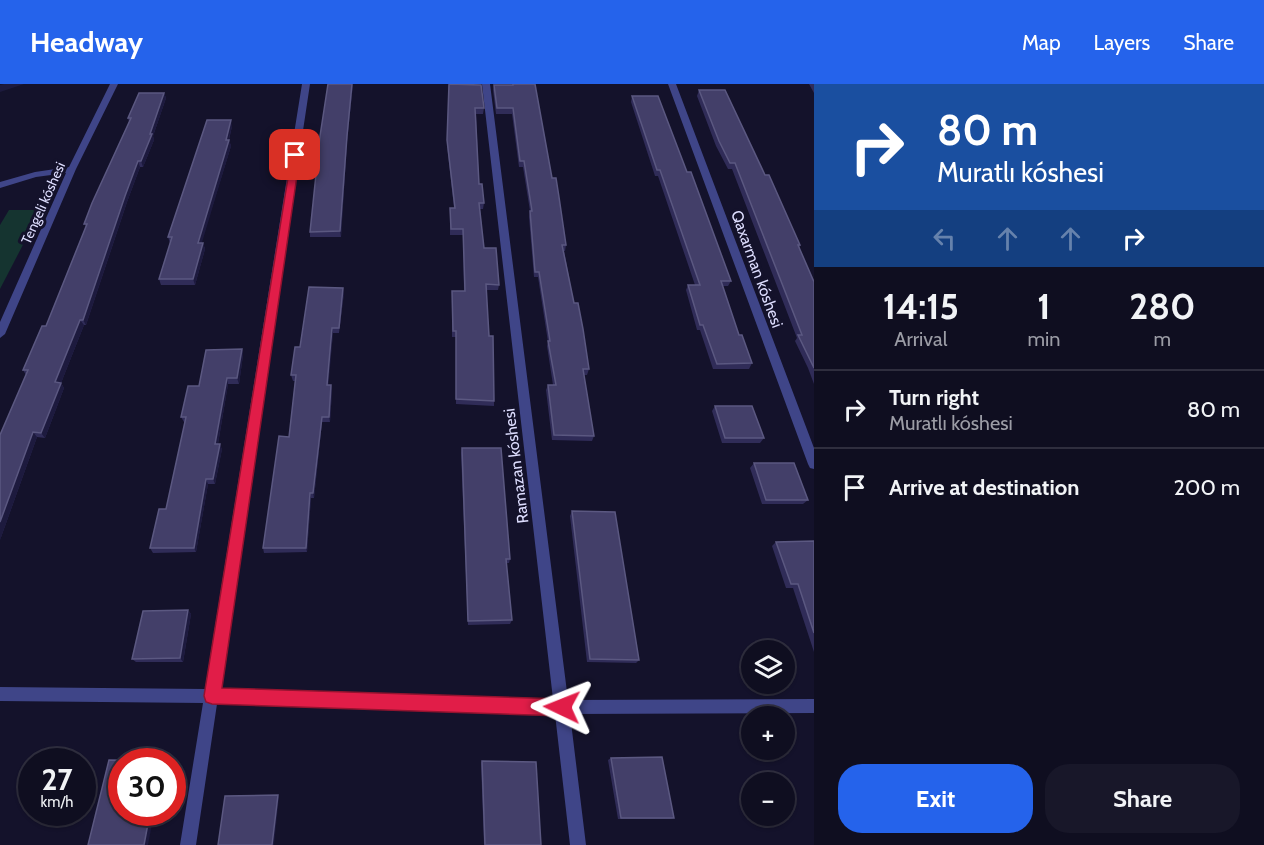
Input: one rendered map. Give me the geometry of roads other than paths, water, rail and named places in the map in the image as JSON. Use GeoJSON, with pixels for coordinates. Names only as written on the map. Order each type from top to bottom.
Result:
{"type":"FeatureCollection","features":[{"type":"Feature","properties":{"kind":"street","name":"Tengeli kóshesi"},"geometry":{"type":"LineString","coordinates":[[0,334],[72,169],[114,84]]}},
{"type":"Feature","properties":{"kind":"street"},"geometry":{"type":"LineString","coordinates":[[188,845],[306,84]]}},
{"type":"Feature","properties":{"kind":"street","name":"Ramazan kóshesi"},"geometry":{"type":"LineString","coordinates":[[486,84],[579,845]]}},
{"type":"Feature","properties":{"kind":"street","name":"Qaxarman kóshesi"},"geometry":{"type":"LineString","coordinates":[[672,84],[814,464]]}},
{"type":"Feature","properties":{"kind":"street"},"geometry":{"type":"LineString","coordinates":[[0,185],[35,175],[72,169]]}},
{"type":"Feature","properties":{"kind":"street"},"geometry":{"type":"LineString","coordinates":[[0,694],[212,696],[562,707],[814,706]]}}]}
